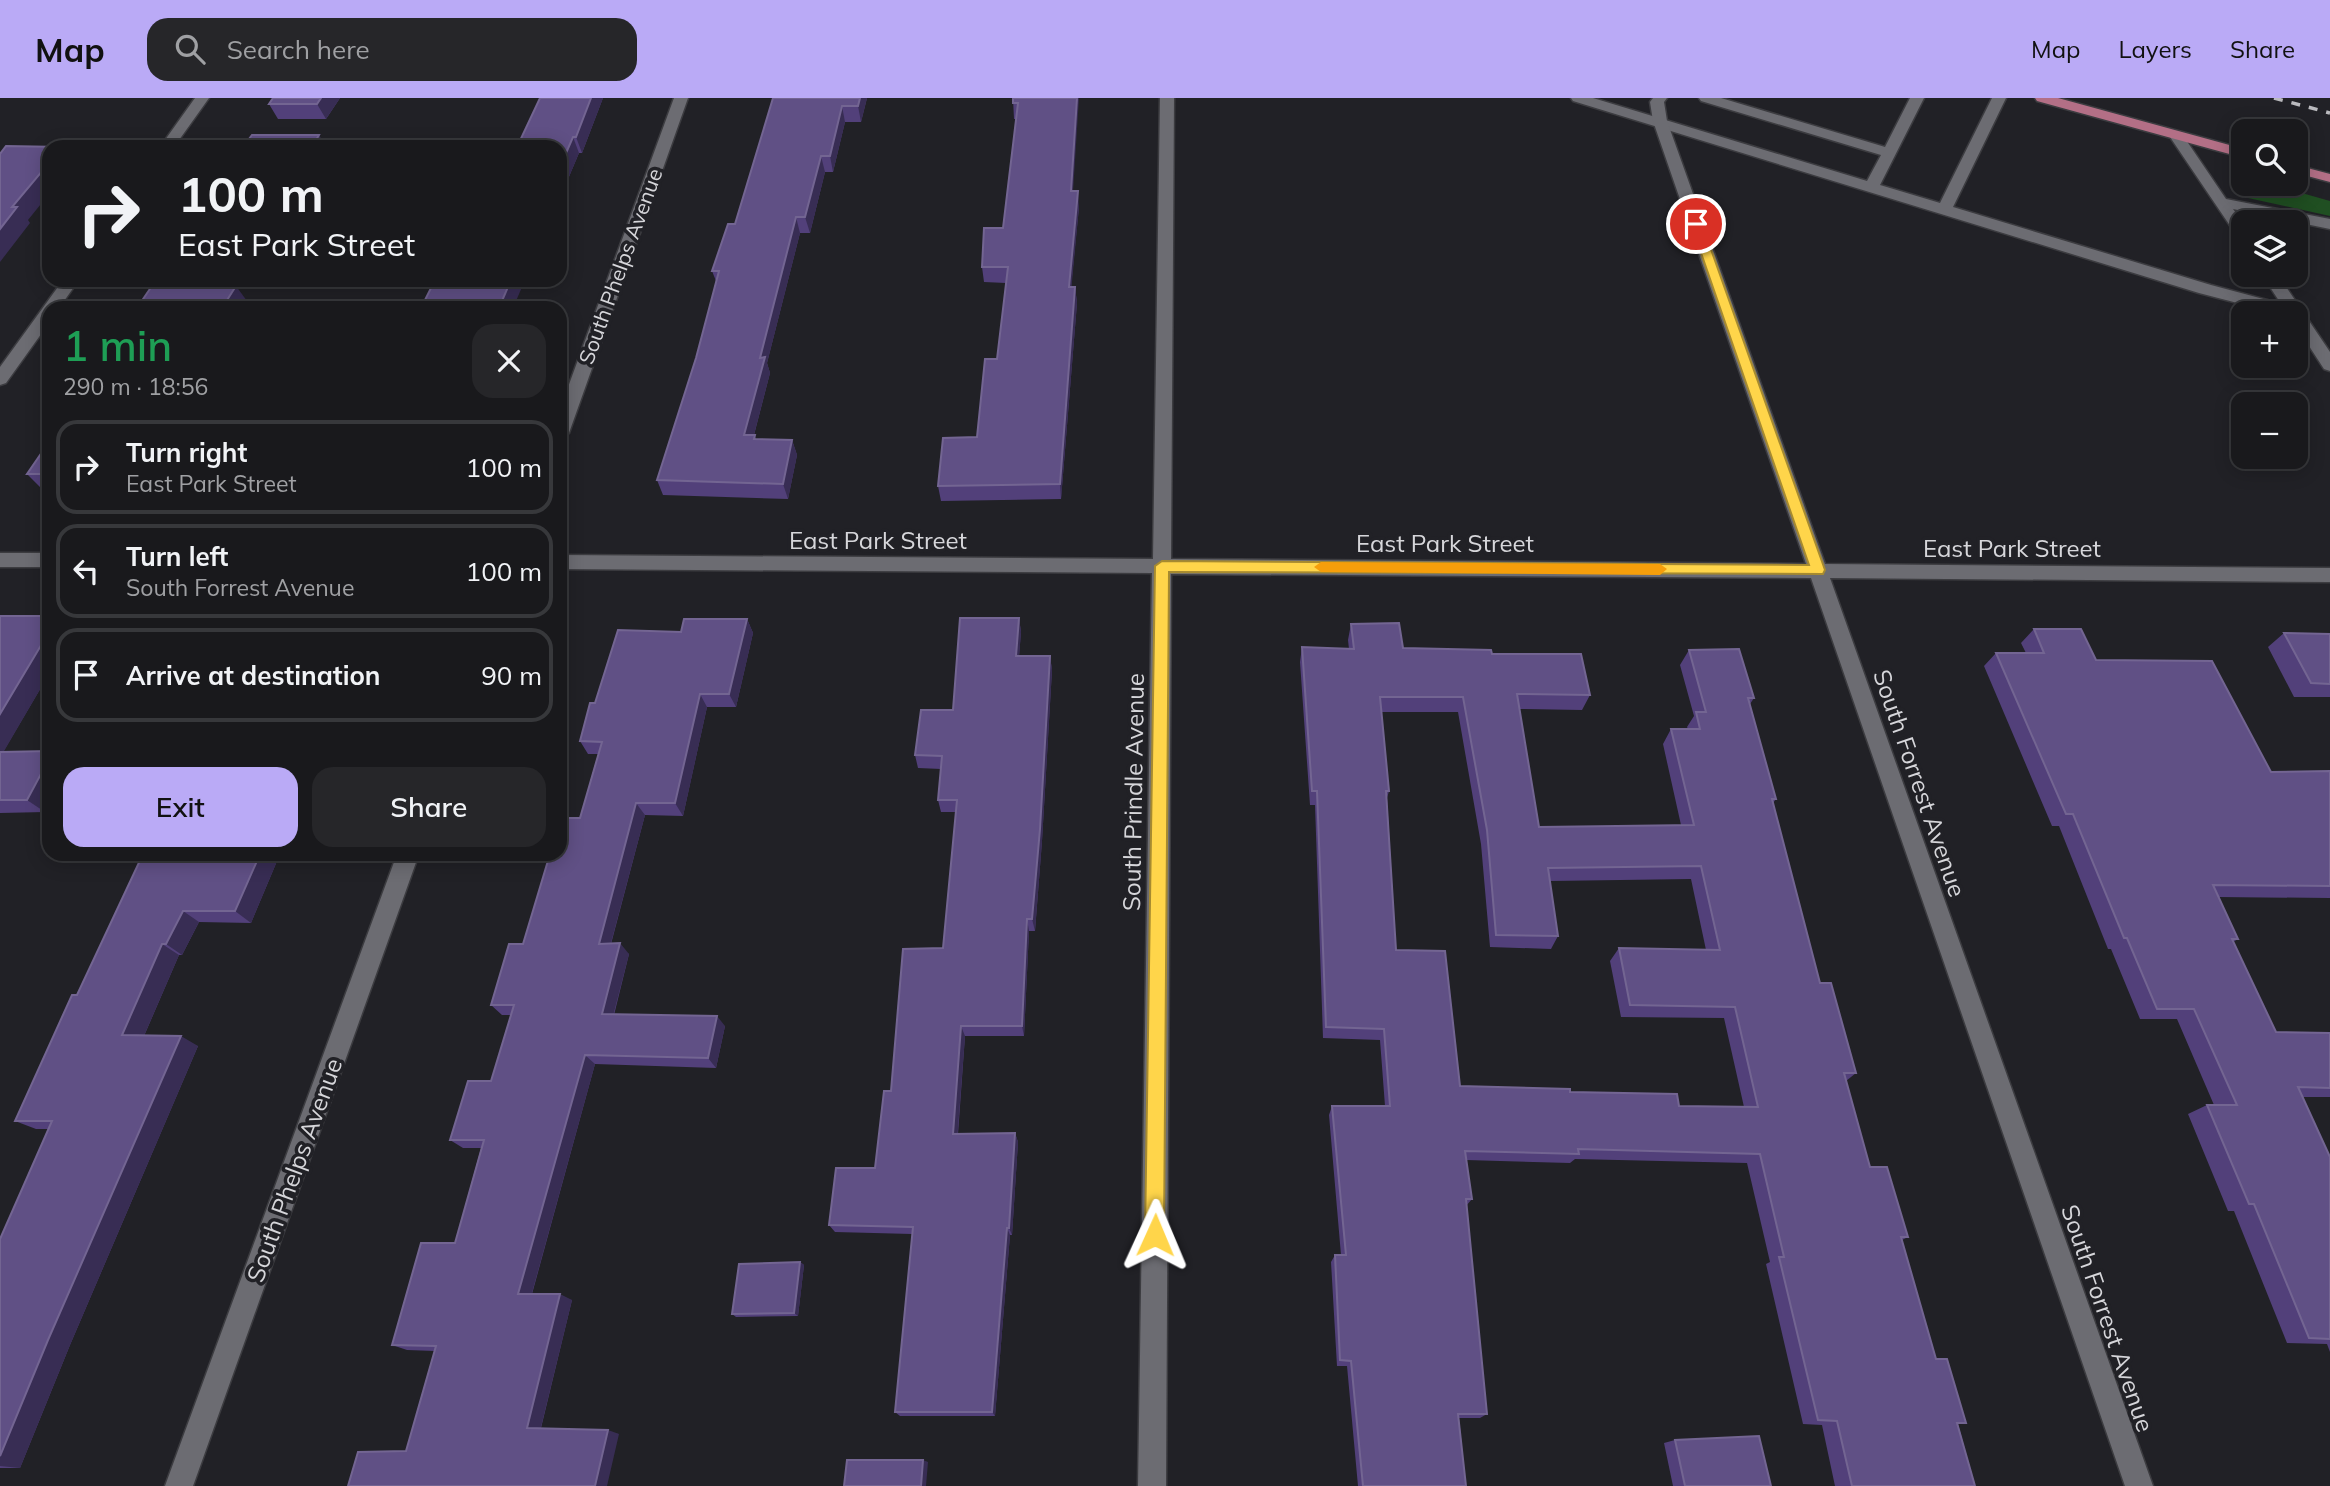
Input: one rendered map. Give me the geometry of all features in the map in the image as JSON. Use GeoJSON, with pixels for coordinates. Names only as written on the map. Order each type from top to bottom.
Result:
{"type":"FeatureCollection","features":[{"type":"Feature","properties":{"kind":"main road"},"geometry":{"type":"LineString","coordinates":[[2042,98],[2231,151]]}},
{"type":"Feature","properties":{"kind":"main road"},"geometry":{"type":"LineString","coordinates":[[2308,172],[2330,178]]}},
{"type":"Feature","properties":{"kind":"street"},"geometry":{"type":"LineString","coordinates":[[172,140],[202,98]]}},
{"type":"Feature","properties":{"kind":"street","name":"South Phelps Avenue"},"geometry":{"type":"LineString","coordinates":[[567,414],[681,98]]}},
{"type":"Feature","properties":{"kind":"street","name":"South Prindle Avenue"},"geometry":{"type":"LineString","coordinates":[[1152,1486],[1167,98]]}},
{"type":"Feature","properties":{"kind":"street"},"geometry":{"type":"LineString","coordinates":[[1578,98],[2250,301]]}},
{"type":"Feature","properties":{"kind":"street","name":"South Forrest Avenue"},"geometry":{"type":"LineString","coordinates":[[1660,98],[1657,102],[1660,121],[2139,1486]]}},
{"type":"Feature","properties":{"kind":"street"},"geometry":{"type":"LineString","coordinates":[[1706,98],[1888,153]]}},
{"type":"Feature","properties":{"kind":"street"},"geometry":{"type":"LineString","coordinates":[[1872,187],[1917,98]]}},
{"type":"Feature","properties":{"kind":"street"},"geometry":{"type":"LineString","coordinates":[[1945,209],[1999,98]]}},
{"type":"Feature","properties":{"kind":"street"},"geometry":{"type":"LineString","coordinates":[[2177,136],[2231,217]]}},
{"type":"Feature","properties":{"kind":"street"},"geometry":{"type":"LineString","coordinates":[[2221,202],[2330,224]]}},
{"type":"Feature","properties":{"kind":"street"},"geometry":{"type":"LineString","coordinates":[[0,379],[42,320]]}},
{"type":"Feature","properties":{"kind":"street"},"geometry":{"type":"LineString","coordinates":[[2308,331],[2330,365]]}},
{"type":"Feature","properties":{"kind":"street"},"geometry":{"type":"LineString","coordinates":[[0,560],[42,560]]}},
{"type":"Feature","properties":{"kind":"street","name":"East Park Street"},"geometry":{"type":"LineString","coordinates":[[567,562],[2330,575]]}},
{"type":"Feature","properties":{"kind":"street","name":"South Phelps Avenue"},"geometry":{"type":"LineString","coordinates":[[179,1486],[405,861]]}},
{"type":"Feature","properties":{"kind":"green space"},"geometry":{"type":"Polygon","coordinates":[[[2308,195],[2330,201],[2330,216],[2308,210],[2245,196],[2308,195]]]}},
{"type":"Feature","properties":{"kind":"building"},"geometry":{"type":"Polygon","coordinates":[[[273,98],[321,98],[317,104],[269,104],[273,98]]]}},
{"type":"Feature","properties":{"kind":"building"},"geometry":{"type":"Polygon","coordinates":[[[540,98],[591,98],[576,137],[573,137],[567,151],[567,140],[520,140],[540,98]]]}},
{"type":"Feature","properties":{"kind":"building"},"geometry":{"type":"Polygon","coordinates":[[[773,98],[860,98],[858,106],[842,106],[830,156],[821,156],[805,217],[796,217],[760,358],[765,357],[744,435],[755,435],[754,439],[792,440],[783,484],[657,480],[696,358],[719,271],[712,271],[728,224],[735,224],[773,98]]]}},
{"type":"Feature","properties":{"kind":"building"},"geometry":{"type":"Polygon","coordinates":[[[1013,98],[1077,98],[1071,191],[1078,191],[1069,287],[1075,287],[1060,484],[938,486],[943,438],[977,437],[985,359],[997,359],[1008,267],[982,267],[984,228],[1003,228],[1018,103],[1013,103],[1013,98]]]}},
{"type":"Feature","properties":{"kind":"building"},"geometry":{"type":"Polygon","coordinates":[[[252,135],[319,135],[316,140],[248,140],[252,135]]]}},
{"type":"Feature","properties":{"kind":"building"},"geometry":{"type":"Polygon","coordinates":[[[6,146],[42,147],[42,171],[12,207],[17,207],[0,229],[0,154],[6,146]]]}},
{"type":"Feature","properties":{"kind":"building"},"geometry":{"type":"Polygon","coordinates":[[[151,287],[235,287],[226,301],[142,301],[151,287]]]}},
{"type":"Feature","properties":{"kind":"building"},"geometry":{"type":"Polygon","coordinates":[[[432,287],[508,287],[502,301],[424,301],[432,287]]]}},
{"type":"Feature","properties":{"kind":"building"},"geometry":{"type":"Polygon","coordinates":[[[42,452],[42,474],[27,474],[42,452]]]}},
{"type":"Feature","properties":{"kind":"building"},"geometry":{"type":"Polygon","coordinates":[[[0,616],[42,616],[42,644],[0,714],[0,616]]]}},
{"type":"Feature","properties":{"kind":"building"},"geometry":{"type":"Polygon","coordinates":[[[960,618],[1019,618],[1016,656],[1050,656],[1040,829],[1032,919],[1027,919],[1022,1026],[961,1026],[953,1134],[1015,1133],[1009,1228],[992,1412],[895,1412],[913,1227],[829,1225],[836,1168],[875,1168],[884,1091],[891,1091],[903,949],[943,948],[957,800],[938,800],[942,756],[915,755],[921,710],[953,710],[960,618]]]}},
{"type":"Feature","properties":{"kind":"building"},"geometry":{"type":"Polygon","coordinates":[[[684,619],[747,619],[729,694],[700,694],[675,803],[636,803],[599,944],[620,943],[602,1014],[717,1016],[708,1058],[585,1055],[518,1294],[560,1294],[527,1428],[608,1430],[595,1486],[348,1486],[358,1452],[406,1451],[436,1346],[392,1345],[421,1243],[455,1243],[484,1140],[450,1140],[468,1081],[491,1081],[514,1005],[491,1005],[509,944],[523,944],[548,861],[567,861],[567,818],[580,818],[602,742],[580,741],[590,703],[595,703],[618,630],[681,632],[684,619]]]}},
{"type":"Feature","properties":{"kind":"building"},"geometry":{"type":"Polygon","coordinates":[[[1399,623],[1403,648],[1491,650],[1492,654],[1581,654],[1590,695],[1517,694],[1539,827],[1694,825],[1671,729],[1700,729],[1696,712],[1706,712],[1689,650],[1739,649],[1754,698],[1748,698],[1776,799],[1772,799],[1820,983],[1831,983],[1856,1073],[1844,1073],[1870,1167],[1887,1167],[1908,1237],[1901,1237],[1936,1359],[1947,1359],[1966,1423],[1957,1423],[1975,1486],[1852,1486],[1837,1421],[1818,1420],[1779,1257],[1784,1257],[1760,1154],[1578,1149],[1579,1154],[1465,1151],[1472,1199],[1466,1199],[1487,1414],[1458,1414],[1466,1486],[1363,1486],[1351,1361],[1340,1360],[1335,1255],[1346,1255],[1332,1106],[1390,1106],[1384,1029],[1326,1027],[1317,791],[1312,791],[1302,647],[1354,649],[1351,624],[1399,623]],[[1380,697],[1389,791],[1386,791],[1396,950],[1445,951],[1460,1086],[1677,1094],[1679,1106],[1758,1107],[1735,1007],[1630,1005],[1619,948],[1720,950],[1701,866],[1548,868],[1558,936],[1496,935],[1487,830],[1463,697],[1380,697]]]}},
{"type":"Feature","properties":{"kind":"building"},"geometry":{"type":"Polygon","coordinates":[[[2034,629],[2081,629],[2096,660],[2212,661],[2271,772],[2330,771],[2330,886],[2213,885],[2238,939],[2232,939],[2276,1032],[2330,1033],[2330,1088],[2298,1087],[2330,1157],[2330,1339],[2309,1338],[2254,1204],[2249,1204],[2207,1105],[2237,1105],[2194,1009],[2157,1009],[2127,938],[2124,938],[2073,814],[2066,814],[1996,653],[2044,653],[2034,629]]]}},
{"type":"Feature","properties":{"kind":"building"},"geometry":{"type":"Polygon","coordinates":[[[2284,633],[2330,634],[2330,684],[2311,683],[2284,633]]]}},
{"type":"Feature","properties":{"kind":"building"},"geometry":{"type":"Polygon","coordinates":[[[42,751],[42,772],[27,800],[0,800],[0,752],[42,751]]]}},
{"type":"Feature","properties":{"kind":"building"},"geometry":{"type":"Polygon","coordinates":[[[140,861],[257,861],[235,911],[183,911],[166,944],[162,944],[122,1035],[181,1036],[0,1456],[0,1239],[52,1121],[15,1121],[72,995],[77,995],[140,861]]]}},
{"type":"Feature","properties":{"kind":"building"},"geometry":{"type":"Polygon","coordinates":[[[800,1262],[794,1313],[732,1314],[739,1264],[800,1262]]]}},
{"type":"Feature","properties":{"kind":"building"},"geometry":{"type":"Polygon","coordinates":[[[1759,1436],[1771,1486],[1685,1486],[1675,1440],[1759,1436]]]}},
{"type":"Feature","properties":{"kind":"building"},"geometry":{"type":"Polygon","coordinates":[[[847,1460],[923,1460],[921,1486],[844,1486],[847,1460]]]}},
{"type":"Feature","properties":{"kind":"railway"},"geometry":{"type":"LineString","coordinates":[[2274,98],[2330,113]]}},
{"type":"Feature","properties":{"kind":"slow traffic"},"geometry":{"type":"LineString","coordinates":[[1321,567],[1660,569]]}},
{"type":"Feature","properties":{"kind":"route"},"geometry":{"type":"LineString","coordinates":[[1155,1235],[1162,566],[1818,570],[1696,224]]}}]}
